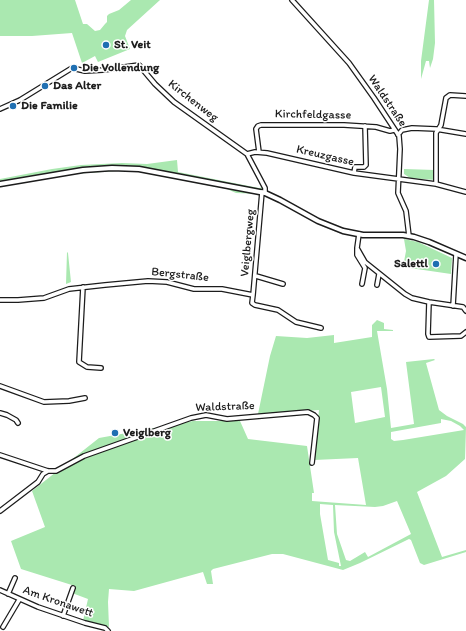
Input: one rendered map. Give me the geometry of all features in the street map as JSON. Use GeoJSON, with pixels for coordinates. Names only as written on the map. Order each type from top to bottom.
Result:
{"type":"FeatureCollection","features":[{"type":"Feature","properties":{"kind":"main road"},"geometry":{"type":"LineString","coordinates":[[0,184],[77,171],[126,168],[140,169],[264,192],[324,224],[359,234],[409,236],[429,242],[466,258]]}},
{"type":"Feature","properties":{"kind":"street","name":"Waldstraße"},"geometry":{"type":"LineString","coordinates":[[292,0],[346,59],[398,135],[400,149],[398,195],[406,211],[409,236]]}},
{"type":"Feature","properties":{"kind":"street","name":"Kirchenweg"},"geometry":{"type":"LineString","coordinates":[[0,109],[20,100],[72,68],[85,71],[139,65],[155,84],[174,102],[247,154],[265,188],[264,192]]}},
{"type":"Feature","properties":{"kind":"street"},"geometry":{"type":"LineString","coordinates":[[436,184],[436,137],[441,125],[446,97],[450,95],[466,96]]}},
{"type":"Feature","properties":{"kind":"street","name":"Kirchfeldgasse"},"geometry":{"type":"LineString","coordinates":[[258,152],[256,129],[261,125],[337,124],[378,127],[390,131],[394,130]]}},
{"type":"Feature","properties":{"kind":"street"},"geometry":{"type":"LineString","coordinates":[[354,173],[355,166],[364,167],[366,165],[365,126]]}},
{"type":"Feature","properties":{"kind":"street"},"geometry":{"type":"LineString","coordinates":[[398,135],[402,130],[410,129],[438,130],[466,134]]}},
{"type":"Feature","properties":{"kind":"street","name":"Kreuzgasse"},"geometry":{"type":"LineString","coordinates":[[247,154],[258,152],[273,154],[354,173],[436,184],[466,192]]}},
{"type":"Feature","properties":{"kind":"street","name":"Veiglbergweg"},"geometry":{"type":"LineString","coordinates":[[253,295],[264,192]]}},
{"type":"Feature","properties":{"kind":"street"},"geometry":{"type":"LineString","coordinates":[[359,234],[357,255],[364,268],[362,284]]}},
{"type":"Feature","properties":{"kind":"street"},"geometry":{"type":"LineString","coordinates":[[357,248],[367,263],[379,274],[412,298],[465,309]]}},
{"type":"Feature","properties":{"kind":"street"},"geometry":{"type":"LineString","coordinates":[[453,306],[456,254]]}},
{"type":"Feature","properties":{"kind":"street"},"geometry":{"type":"LineString","coordinates":[[377,285],[379,274]]}},
{"type":"Feature","properties":{"kind":"street"},"geometry":{"type":"LineString","coordinates":[[256,276],[283,284]]}},
{"type":"Feature","properties":{"kind":"street","name":"Bergstraße"},"geometry":{"type":"LineString","coordinates":[[0,300],[44,298],[69,289],[159,281],[171,282],[194,289],[227,290],[253,295]]}},
{"type":"Feature","properties":{"kind":"street"},"geometry":{"type":"LineString","coordinates":[[83,288],[79,362],[87,367],[101,368]]}},
{"type":"Feature","properties":{"kind":"street"},"geometry":{"type":"LineString","coordinates":[[253,295],[252,303],[255,306],[278,310],[298,322],[321,328]]}},
{"type":"Feature","properties":{"kind":"street"},"geometry":{"type":"LineString","coordinates":[[429,302],[428,336],[432,338],[460,336],[466,332]]}},
{"type":"Feature","properties":{"kind":"street"},"geometry":{"type":"LineString","coordinates":[[0,386],[44,402],[69,401],[85,398]]}},
{"type":"Feature","properties":{"kind":"street","name":"Waldstraße"},"geometry":{"type":"LineString","coordinates":[[48,471],[56,471],[84,456],[191,418],[206,416],[227,418],[308,412],[314,414],[317,418],[312,463]]}},
{"type":"Feature","properties":{"kind":"street"},"geometry":{"type":"LineString","coordinates":[[0,413],[11,417],[18,423]]}},
{"type":"Feature","properties":{"kind":"street"},"geometry":{"type":"LineString","coordinates":[[0,455],[48,471]]}},
{"type":"Feature","properties":{"kind":"street"},"geometry":{"type":"LineString","coordinates":[[0,511],[38,482],[43,474],[48,471]]}},
{"type":"Feature","properties":{"kind":"street"},"geometry":{"type":"LineString","coordinates":[[8,594],[15,578]]}},
{"type":"Feature","properties":{"kind":"street"},"geometry":{"type":"LineString","coordinates":[[63,616],[73,588]]}},
{"type":"Feature","properties":{"kind":"street","name":"Am Kronawett"},"geometry":{"type":"LineString","coordinates":[[0,590],[19,600],[63,616],[105,628],[108,631]]}},
{"type":"Feature","properties":{"kind":"street"},"geometry":{"type":"LineString","coordinates":[[3,627],[19,600]]}},
{"type":"Feature","properties":{"kind":"green space"},"geometry":{"type":"Polygon","coordinates":[[[0,0],[75,0],[83,24],[87,24],[95,31],[100,30],[107,22],[107,16],[109,14],[119,10],[131,0],[160,0],[127,30],[125,36],[130,49],[98,62],[95,56],[82,63],[72,33],[32,36],[0,36],[0,0]]]}},
{"type":"Feature","properties":{"kind":"green space"},"geometry":{"type":"Polygon","coordinates":[[[429,0],[434,0],[435,43],[430,68],[429,61],[426,61],[421,79],[421,61],[429,0]]]}},
{"type":"Feature","properties":{"kind":"green space"},"geometry":{"type":"Polygon","coordinates":[[[177,160],[178,172],[259,188],[263,187],[262,196],[259,194],[236,193],[227,189],[139,172],[117,171],[72,174],[0,187],[0,179],[52,169],[81,165],[122,163],[147,164],[177,160]]]}},
{"type":"Feature","properties":{"kind":"green space"},"geometry":{"type":"Polygon","coordinates":[[[404,169],[435,170],[435,180],[410,178],[404,174],[404,169]]]}},
{"type":"Feature","properties":{"kind":"green space"},"geometry":{"type":"Polygon","coordinates":[[[404,239],[418,242],[452,258],[451,274],[403,267],[406,251],[404,239]]]}},
{"type":"Feature","properties":{"kind":"green space"},"geometry":{"type":"Polygon","coordinates":[[[67,252],[71,282],[66,284],[67,252]]]}},
{"type":"Feature","properties":{"kind":"green space"},"geometry":{"type":"Polygon","coordinates":[[[377,320],[384,323],[384,329],[393,330],[377,331],[387,389],[391,428],[414,424],[406,362],[434,359],[435,360],[426,363],[439,410],[466,427],[465,459],[446,476],[417,492],[442,557],[466,550],[466,552],[424,565],[420,563],[411,540],[409,539],[343,570],[283,554],[272,554],[213,569],[211,571],[213,584],[207,584],[203,572],[134,591],[109,589],[109,627],[83,621],[88,599],[72,593],[75,586],[21,569],[11,541],[45,527],[32,491],[99,438],[193,421],[240,421],[248,439],[307,446],[314,493],[312,493],[312,501],[366,505],[358,458],[314,460],[319,410],[258,414],[270,356],[276,336],[307,338],[334,335],[334,343],[372,337],[372,325],[377,320]],[[381,387],[351,392],[355,423],[385,417],[381,387]],[[441,419],[441,423],[391,432],[391,439],[394,441],[403,440],[464,430],[451,421],[441,419]],[[397,501],[383,506],[335,505],[337,534],[346,560],[350,561],[365,552],[368,557],[411,534],[397,501]],[[320,504],[320,514],[328,560],[339,563],[339,566],[341,566],[334,532],[333,505],[320,504]]]}},
{"type":"Feature","properties":{"kind":"place","name":"St. Veit"},"geometry":{"type":"Point","coordinates":[106,45]}},
{"type":"Feature","properties":{"kind":"place","name":"Die Vollendung"},"geometry":{"type":"Point","coordinates":[74,68]}},
{"type":"Feature","properties":{"kind":"place","name":"Das Alter"},"geometry":{"type":"Point","coordinates":[45,86]}},
{"type":"Feature","properties":{"kind":"place","name":"Die Familie"},"geometry":{"type":"Point","coordinates":[13,106]}},
{"type":"Feature","properties":{"kind":"place","name":"Salettl"},"geometry":{"type":"Point","coordinates":[436,264]}},
{"type":"Feature","properties":{"kind":"place","name":"Veiglberg"},"geometry":{"type":"Point","coordinates":[115,433]}}]}
